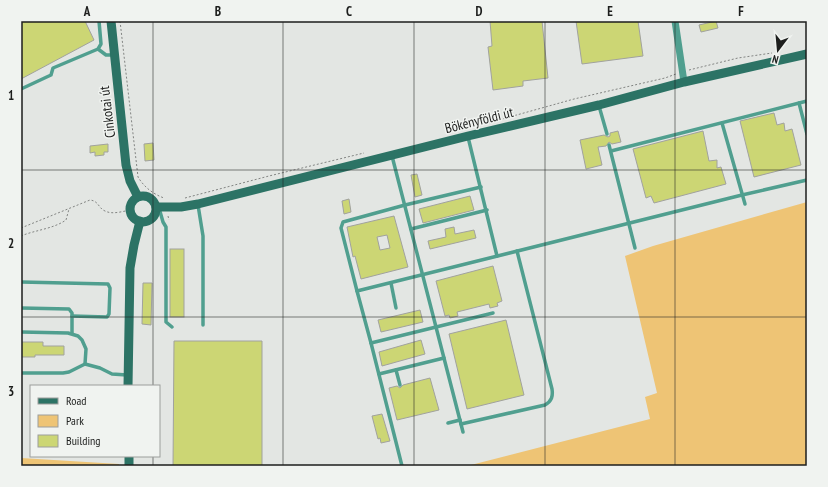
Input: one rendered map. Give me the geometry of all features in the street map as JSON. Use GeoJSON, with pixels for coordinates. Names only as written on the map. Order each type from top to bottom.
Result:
{"type":"FeatureCollection","features":[{"type":"Feature","properties":{"kind":"street","name":"Cinkotai út"},"geometry":{"type":"LineString","coordinates":[[111,21],[126,165],[130,181],[138,197]]}},
{"type":"Feature","properties":{"kind":"street"},"geometry":{"type":"LineString","coordinates":[[676,21],[684,82]]}},
{"type":"Feature","properties":{"kind":"street","name":"Bökényföldi út"},"geometry":{"type":"LineString","coordinates":[[158,207],[181,207],[198,204],[468,136],[599,105],[684,82],[807,54]]}},
{"type":"Feature","properties":{"kind":"street"},"geometry":{"type":"LineString","coordinates":[[144,196],[150,198],[158,207],[156,214],[152,219],[147,221],[140,221],[134,217],[131,210],[131,205],[134,200],[138,197],[144,196]]}},
{"type":"Feature","properties":{"kind":"street"},"geometry":{"type":"LineString","coordinates":[[128,385],[130,268],[140,221]]}},
{"type":"Feature","properties":{"kind":"lane"},"geometry":{"type":"LineString","coordinates":[[21,88],[51,75],[53,68],[98,49],[102,44],[99,21]]}},
{"type":"Feature","properties":{"kind":"lane"},"geometry":{"type":"LineString","coordinates":[[98,49],[106,55],[114,55]]}},
{"type":"Feature","properties":{"kind":"lane"},"geometry":{"type":"LineString","coordinates":[[611,151],[807,101]]}},
{"type":"Feature","properties":{"kind":"lane"},"geometry":{"type":"LineString","coordinates":[[799,103],[807,134]]}},
{"type":"Feature","properties":{"kind":"lane"},"geometry":{"type":"LineString","coordinates":[[599,105],[607,134]]}},
{"type":"Feature","properties":{"kind":"lane"},"geometry":{"type":"LineString","coordinates":[[722,123],[745,204]]}},
{"type":"Feature","properties":{"kind":"lane"},"geometry":{"type":"LineString","coordinates":[[468,136],[497,256]]}},
{"type":"Feature","properties":{"kind":"lane"},"geometry":{"type":"LineString","coordinates":[[609,145],[635,248]]}},
{"type":"Feature","properties":{"kind":"lane"},"geometry":{"type":"LineString","coordinates":[[392,156],[463,432]]}},
{"type":"Feature","properties":{"kind":"lane"},"geometry":{"type":"LineString","coordinates":[[357,292],[807,180]]}},
{"type":"Feature","properties":{"kind":"lane"},"geometry":{"type":"LineString","coordinates":[[402,466],[341,228],[342,224],[345,220],[481,187]]}},
{"type":"Feature","properties":{"kind":"lane"},"geometry":{"type":"LineString","coordinates":[[198,204],[203,236],[203,325]]}},
{"type":"Feature","properties":{"kind":"lane"},"geometry":{"type":"LineString","coordinates":[[158,207],[166,227],[166,322],[172,327]]}},
{"type":"Feature","properties":{"kind":"lane"},"geometry":{"type":"LineString","coordinates":[[411,229],[487,210]]}},
{"type":"Feature","properties":{"kind":"lane"},"geometry":{"type":"LineString","coordinates":[[448,423],[460,422],[545,405],[552,399],[552,389],[517,251]]}},
{"type":"Feature","properties":{"kind":"lane"},"geometry":{"type":"LineString","coordinates":[[21,282],[108,284],[110,288],[110,314],[107,317],[72,316]]}},
{"type":"Feature","properties":{"kind":"lane"},"geometry":{"type":"LineString","coordinates":[[392,283],[396,308]]}},
{"type":"Feature","properties":{"kind":"lane"},"geometry":{"type":"LineString","coordinates":[[21,308],[69,309],[72,313],[72,333]]}},
{"type":"Feature","properties":{"kind":"lane"},"geometry":{"type":"LineString","coordinates":[[371,343],[493,313]]}},
{"type":"Feature","properties":{"kind":"lane"},"geometry":{"type":"LineString","coordinates":[[21,332],[72,333],[78,336],[84,343],[86,349],[85,364]]}},
{"type":"Feature","properties":{"kind":"lane"},"geometry":{"type":"LineString","coordinates":[[379,374],[444,358]]}},
{"type":"Feature","properties":{"kind":"lane"},"geometry":{"type":"LineString","coordinates":[[21,373],[62,373],[69,372],[85,364],[100,368],[112,374],[128,375]]}},
{"type":"Feature","properties":{"kind":"lane"},"geometry":{"type":"LineString","coordinates":[[396,370],[400,385]]}},
{"type":"Feature","properties":{"kind":"path"},"geometry":{"type":"LineString","coordinates":[[120,21],[138,177],[142,184],[148,189],[166,199]]}},
{"type":"Feature","properties":{"kind":"path"},"geometry":{"type":"LineString","coordinates":[[488,123],[574,99],[665,78],[738,58],[778,52]]}},
{"type":"Feature","properties":{"kind":"path"},"geometry":{"type":"LineString","coordinates":[[181,199],[269,176],[367,153]]}},
{"type":"Feature","properties":{"kind":"path"},"geometry":{"type":"LineString","coordinates":[[21,228],[69,210],[90,200],[97,202],[106,212],[113,213],[131,210]]}},
{"type":"Feature","properties":{"kind":"path"},"geometry":{"type":"LineString","coordinates":[[21,236],[60,224],[66,220],[69,210]]}},
{"type":"Feature","properties":{"kind":"green space"},"geometry":{"type":"Polygon","coordinates":[[[807,202],[807,466],[467,466],[650,419],[645,397],[657,393],[625,256],[653,246],[807,202]]]}},
{"type":"Feature","properties":{"kind":"green space"},"geometry":{"type":"Polygon","coordinates":[[[21,458],[119,464],[119,466],[21,466],[21,458]]]}},
{"type":"Feature","properties":{"kind":"building"},"geometry":{"type":"Polygon","coordinates":[[[21,21],[85,21],[94,40],[21,79],[21,21]]]}},
{"type":"Feature","properties":{"kind":"building"},"geometry":{"type":"Polygon","coordinates":[[[490,21],[542,21],[548,78],[523,81],[523,86],[493,90],[488,47],[492,46],[490,21]]]}},
{"type":"Feature","properties":{"kind":"building"},"geometry":{"type":"Polygon","coordinates":[[[576,21],[638,21],[643,56],[582,64],[576,21]]]}},
{"type":"Feature","properties":{"kind":"building"},"geometry":{"type":"Polygon","coordinates":[[[716,21],[718,28],[701,32],[699,25],[716,21]]]}},
{"type":"Feature","properties":{"kind":"building"},"geometry":{"type":"Polygon","coordinates":[[[774,113],[777,125],[784,123],[785,131],[792,129],[801,165],[754,177],[740,121],[774,113]]]}},
{"type":"Feature","properties":{"kind":"building"},"geometry":{"type":"Polygon","coordinates":[[[618,131],[621,142],[612,144],[609,142],[606,146],[598,147],[602,165],[586,169],[580,140],[604,135],[608,137],[610,136],[610,133],[618,131]]]}},
{"type":"Feature","properties":{"kind":"building"},"geometry":{"type":"Polygon","coordinates":[[[703,131],[709,161],[717,160],[717,168],[721,167],[726,184],[654,203],[651,196],[646,198],[633,149],[703,131]]]}},
{"type":"Feature","properties":{"kind":"building"},"geometry":{"type":"Polygon","coordinates":[[[153,143],[154,160],[145,161],[144,144],[153,143]]]}},
{"type":"Feature","properties":{"kind":"building"},"geometry":{"type":"Polygon","coordinates":[[[108,144],[108,152],[104,152],[104,155],[95,156],[95,152],[90,153],[90,146],[108,144]]]}},
{"type":"Feature","properties":{"kind":"building"},"geometry":{"type":"Polygon","coordinates":[[[417,174],[422,195],[415,197],[411,175],[417,174]]]}},
{"type":"Feature","properties":{"kind":"building"},"geometry":{"type":"Polygon","coordinates":[[[470,196],[474,210],[423,223],[419,209],[470,196]]]}},
{"type":"Feature","properties":{"kind":"building"},"geometry":{"type":"Polygon","coordinates":[[[349,199],[351,212],[344,214],[342,201],[349,199]]]}},
{"type":"Feature","properties":{"kind":"building"},"geometry":{"type":"Polygon","coordinates":[[[394,216],[408,267],[361,279],[355,256],[353,257],[347,227],[394,216]],[[387,235],[377,237],[380,250],[390,248],[387,235]]]}},
{"type":"Feature","properties":{"kind":"building"},"geometry":{"type":"Polygon","coordinates":[[[454,227],[455,234],[474,230],[476,238],[430,249],[428,241],[446,237],[445,229],[454,227]]]}},
{"type":"Feature","properties":{"kind":"building"},"geometry":{"type":"Polygon","coordinates":[[[170,249],[184,249],[184,317],[170,317],[170,249]]]}},
{"type":"Feature","properties":{"kind":"building"},"geometry":{"type":"Polygon","coordinates":[[[493,266],[502,301],[497,303],[498,306],[490,308],[489,304],[457,312],[458,316],[450,318],[449,315],[445,316],[436,281],[493,266]]]}},
{"type":"Feature","properties":{"kind":"building"},"geometry":{"type":"Polygon","coordinates":[[[143,283],[152,283],[151,325],[142,324],[143,283]]]}},
{"type":"Feature","properties":{"kind":"building"},"geometry":{"type":"Polygon","coordinates":[[[420,310],[423,322],[381,332],[378,320],[420,310]]]}},
{"type":"Feature","properties":{"kind":"building"},"geometry":{"type":"Polygon","coordinates":[[[506,320],[524,395],[467,409],[449,334],[506,320]]]}},
{"type":"Feature","properties":{"kind":"building"},"geometry":{"type":"Polygon","coordinates":[[[421,340],[425,354],[382,366],[379,352],[421,340]]]}},
{"type":"Feature","properties":{"kind":"building"},"geometry":{"type":"Polygon","coordinates":[[[174,341],[262,341],[262,466],[173,466],[174,341]]]}},
{"type":"Feature","properties":{"kind":"building"},"geometry":{"type":"Polygon","coordinates":[[[21,342],[43,342],[43,346],[64,346],[64,355],[35,355],[35,357],[21,357],[21,342]]]}},
{"type":"Feature","properties":{"kind":"building"},"geometry":{"type":"Polygon","coordinates":[[[430,378],[439,410],[397,420],[389,388],[397,386],[400,388],[403,385],[430,378]]]}},
{"type":"Feature","properties":{"kind":"building"},"geometry":{"type":"Polygon","coordinates":[[[382,414],[390,441],[381,443],[380,438],[378,439],[372,416],[382,414]]]}}]}
